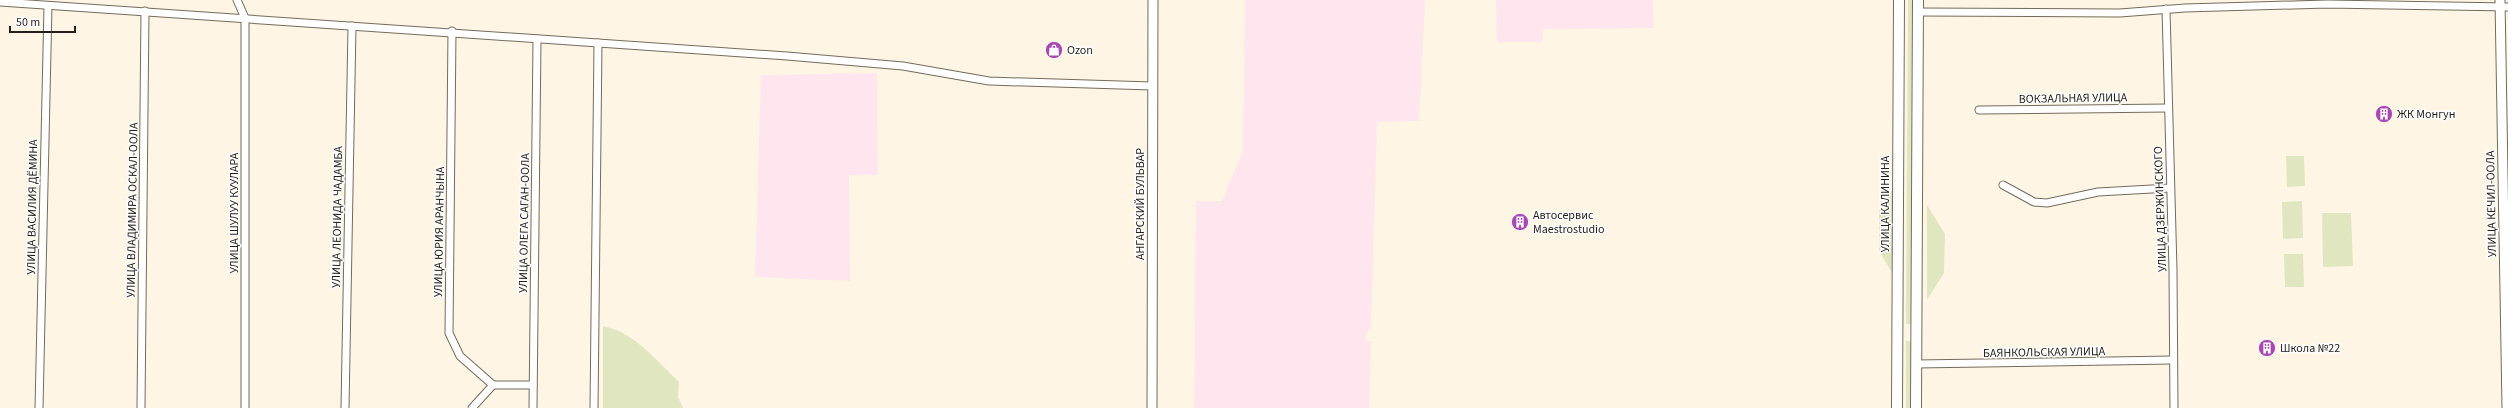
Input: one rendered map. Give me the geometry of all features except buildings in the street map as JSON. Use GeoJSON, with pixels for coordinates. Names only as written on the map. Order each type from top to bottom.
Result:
{"type":"FeatureCollection","features":[{"type":"Feature","properties":{"kind":"main road","name":"УЛИЦА КАЛИНИНА"},"geometry":{"type":"LineString","coordinates":[[1897,408],[1899,0]]}},
{"type":"Feature","properties":{"kind":"main road"},"geometry":{"type":"LineString","coordinates":[[1916,408],[1918,0]]}},
{"type":"Feature","properties":{"kind":"main road"},"geometry":{"type":"LineString","coordinates":[[1898,325],[1916,326]]}},
{"type":"Feature","properties":{"kind":"street"},"geometry":{"type":"LineString","coordinates":[[237,0],[246,18]]}},
{"type":"Feature","properties":{"kind":"street","name":"АНГАРСКИЙ БУЛЬВАР"},"geometry":{"type":"LineString","coordinates":[[1152,0],[1152,408]]}},
{"type":"Feature","properties":{"kind":"street"},"geometry":{"type":"LineString","coordinates":[[0,2],[452,32],[896,65],[989,80],[1152,86]]}},
{"type":"Feature","properties":{"kind":"street"},"geometry":{"type":"LineString","coordinates":[[1918,12],[2120,13],[2166,9],[2327,4],[2503,4]]}},
{"type":"Feature","properties":{"kind":"street","name":"УЛИЦА КЕЧИЛ-ООЛА"},"geometry":{"type":"LineString","coordinates":[[2503,4],[2507,408]]}},
{"type":"Feature","properties":{"kind":"street","name":"УЛИЦА ВАСИЛИЯ ДЁМИНА"},"geometry":{"type":"LineString","coordinates":[[39,408],[48,6]]}},
{"type":"Feature","properties":{"kind":"street","name":"УЛИЦА ДЗЕРЖИНСКОГО"},"geometry":{"type":"LineString","coordinates":[[2166,9],[2173,270],[2172,360],[2174,408]]}},
{"type":"Feature","properties":{"kind":"street","name":"УЛИЦА ВЛАДИМИРА ОСКАЛ-ООЛА"},"geometry":{"type":"LineString","coordinates":[[141,408],[145,11]]}},
{"type":"Feature","properties":{"kind":"street","name":"УЛИЦА ШУЛУУ КУУЛАРА"},"geometry":{"type":"LineString","coordinates":[[245,408],[246,18]]}},
{"type":"Feature","properties":{"kind":"street","name":"УЛИЦА ЛЕОНИДА ЧАДАМБА"},"geometry":{"type":"LineString","coordinates":[[345,408],[352,26]]}},
{"type":"Feature","properties":{"kind":"street","name":"УЛИЦА ЮРИЯ АРАНЧЫНА"},"geometry":{"type":"LineString","coordinates":[[452,32],[449,333],[460,356],[493,385]]}},
{"type":"Feature","properties":{"kind":"street","name":"УЛИЦА ОЛЕГА САГАН-ООЛА"},"geometry":{"type":"LineString","coordinates":[[533,408],[537,39]]}},
{"type":"Feature","properties":{"kind":"street"},"geometry":{"type":"LineString","coordinates":[[594,408],[598,43]]}},
{"type":"Feature","properties":{"kind":"street","name":"ВОКЗАЛЬНАЯ УЛИЦА"},"geometry":{"type":"LineString","coordinates":[[1979,110],[2168,108]]}},
{"type":"Feature","properties":{"kind":"street"},"geometry":{"type":"LineString","coordinates":[[2003,185],[2034,202],[2048,203],[2098,192],[2170,188]]}},
{"type":"Feature","properties":{"kind":"street","name":"БАЯНКОЛЬСКАЯ УЛИЦА"},"geometry":{"type":"LineString","coordinates":[[1916,364],[2172,360]]}},
{"type":"Feature","properties":{"kind":"street"},"geometry":{"type":"LineString","coordinates":[[472,408],[493,385],[534,385]]}},
{"type":"Feature","properties":{"kind":"shaded area"},"geometry":{"type":"Polygon","coordinates":[[[1245,0],[1425,0],[1419,121],[1377,122],[1371,330],[1367,330],[1366,341],[1371,341],[1369,408],[1194,408],[1196,201],[1222,201],[1243,151],[1245,0]]]}},
{"type":"Feature","properties":{"kind":"shaded area"},"geometry":{"type":"Polygon","coordinates":[[[1496,0],[1653,0],[1654,28],[1543,29],[1542,42],[1497,42],[1496,0]]]}},
{"type":"Feature","properties":{"kind":"shaded area"},"geometry":{"type":"Polygon","coordinates":[[[877,73],[878,175],[849,175],[850,281],[755,277],[761,75],[877,73]]]}},
{"type":"Feature","properties":{"kind":"green space"},"geometry":{"type":"Polygon","coordinates":[[[1908,0],[1915,0],[1913,324],[1906,324],[1908,0]]]}},
{"type":"Feature","properties":{"kind":"green space"},"geometry":{"type":"Polygon","coordinates":[[[2286,156],[2304,156],[2305,186],[2287,187],[2286,156]]]}},
{"type":"Feature","properties":{"kind":"green space"},"geometry":{"type":"Polygon","coordinates":[[[1892,190],[1893,274],[1879,251],[1879,211],[1892,190]]]}},
{"type":"Feature","properties":{"kind":"green space"},"geometry":{"type":"Polygon","coordinates":[[[2302,201],[2303,238],[2283,239],[2282,202],[2302,201]]]}},
{"type":"Feature","properties":{"kind":"green space"},"geometry":{"type":"Polygon","coordinates":[[[1927,205],[1945,234],[1944,273],[1927,300],[1927,205]]]}},
{"type":"Feature","properties":{"kind":"green space"},"geometry":{"type":"Polygon","coordinates":[[[2322,213],[2351,213],[2353,266],[2323,267],[2322,213]]]}},
{"type":"Feature","properties":{"kind":"green space"},"geometry":{"type":"Polygon","coordinates":[[[2284,254],[2303,254],[2304,287],[2285,287],[2284,254]]]}},
{"type":"Feature","properties":{"kind":"green space"},"geometry":{"type":"Polygon","coordinates":[[[603,326],[625,334],[635,341],[679,382],[678,397],[683,408],[603,408],[603,326]]]}},
{"type":"Feature","properties":{"kind":"green space"},"geometry":{"type":"Polygon","coordinates":[[[1906,340],[1912,342],[1912,408],[1906,408],[1906,340]]]}},
{"type":"Feature","properties":{"kind":"place","name":"Ozon"},"geometry":{"type":"Point","coordinates":[1054,50]}},
{"type":"Feature","properties":{"kind":"place","name":"ЖК Монгун"},"geometry":{"type":"Point","coordinates":[2384,114]}},
{"type":"Feature","properties":{"kind":"place","name":"Автосервис Maestrostudio"},"geometry":{"type":"Point","coordinates":[1520,222]}},
{"type":"Feature","properties":{"kind":"place","name":"Школа №22"},"geometry":{"type":"Point","coordinates":[2267,348]}}]}
